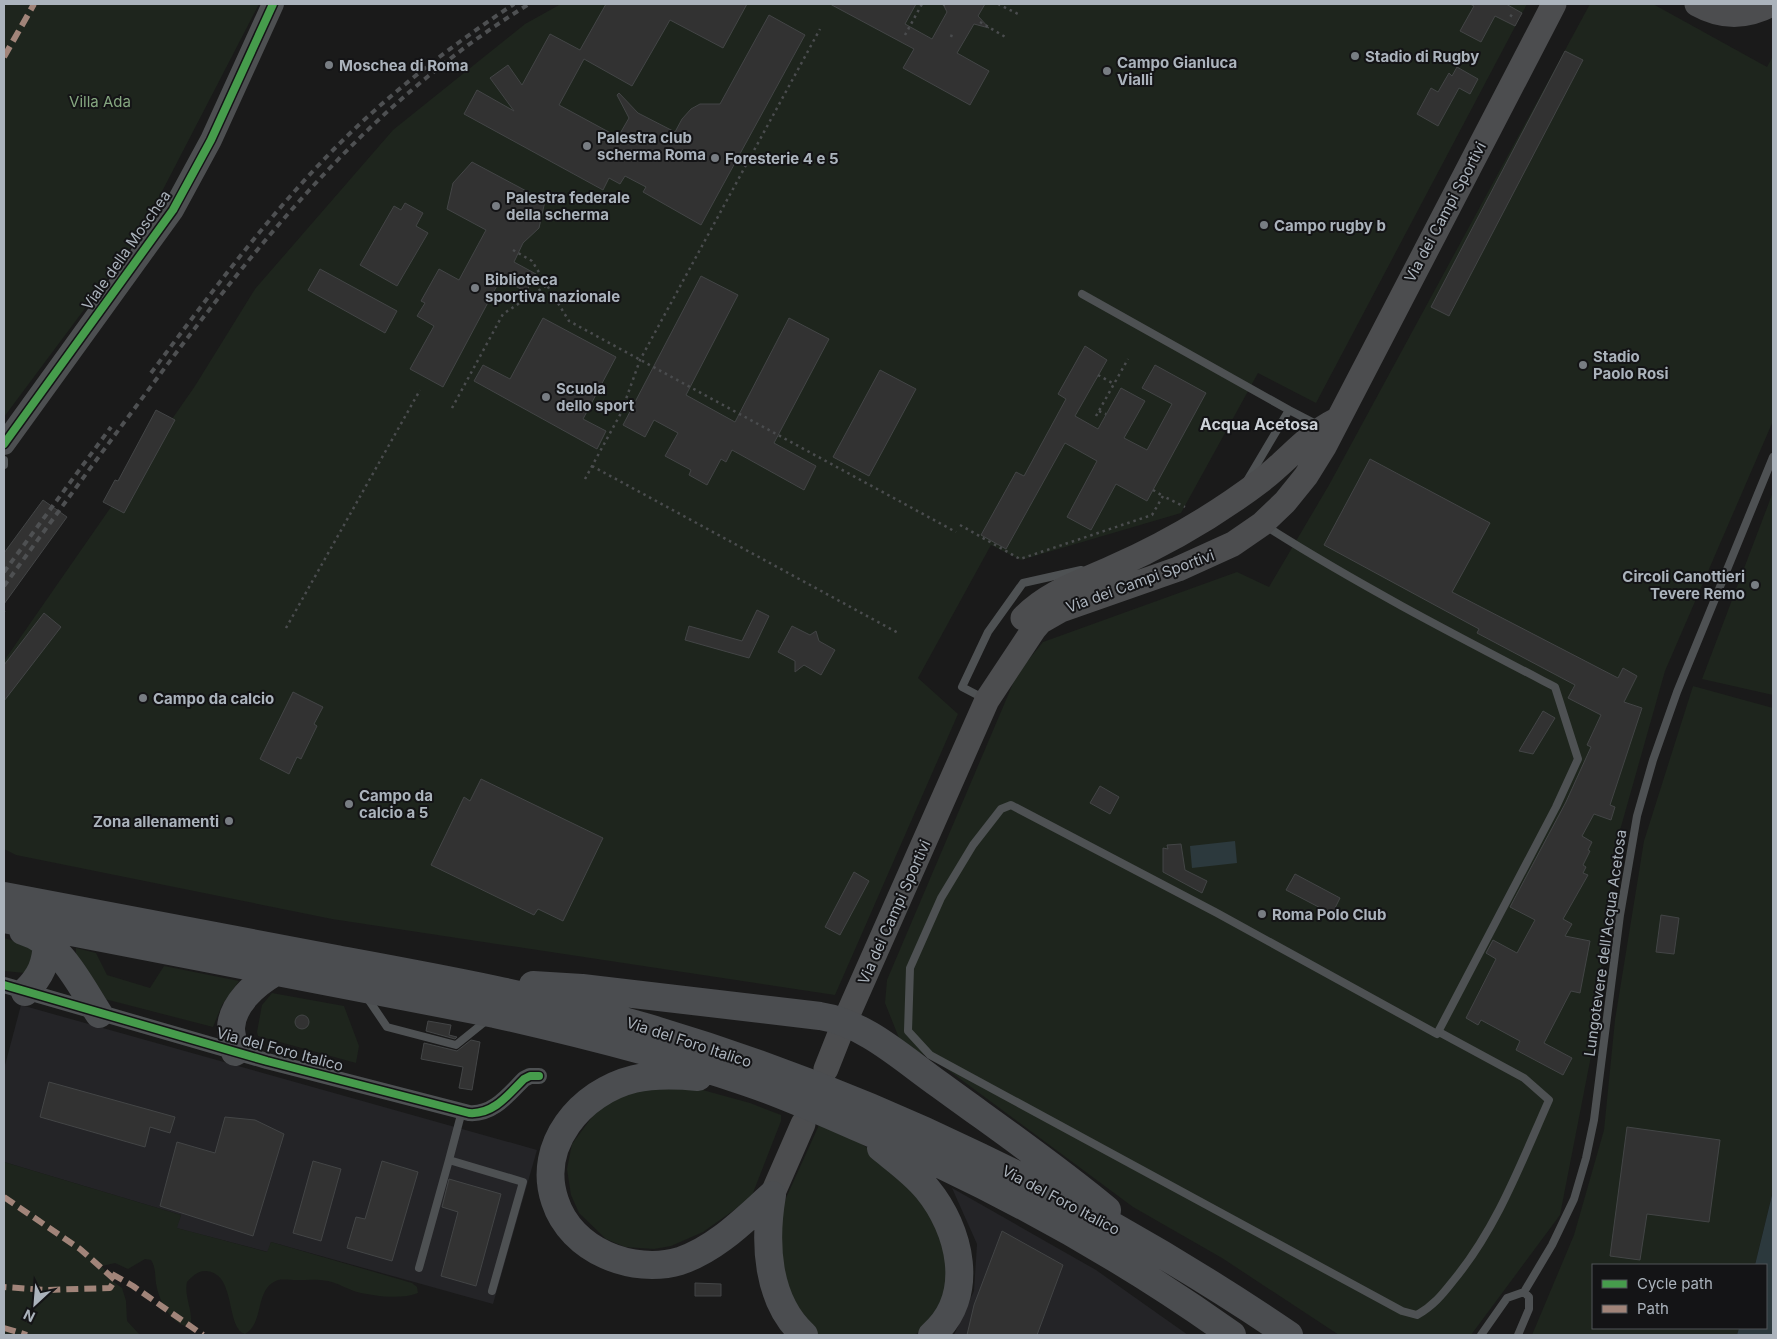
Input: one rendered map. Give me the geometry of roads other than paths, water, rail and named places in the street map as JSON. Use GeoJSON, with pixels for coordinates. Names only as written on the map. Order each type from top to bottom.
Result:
{"type":"FeatureCollection","features":[{"type":"Feature","properties":{"kind":"highway","name":"Via del Foro Italico"},"geometry":{"type":"LineString","coordinates":[[4,896],[443,979],[624,1021],[695,1042],[806,1082],[973,1154],[1089,1213],[1290,1335]]}},
{"type":"Feature","properties":{"kind":"highway","name":"Via del Foro Italico"},"geometry":{"type":"LineString","coordinates":[[4,920],[495,1014],[559,1028],[661,1056],[745,1082],[829,1115],[967,1177],[1054,1222],[1166,1289],[1232,1335]]}},
{"type":"Feature","properties":{"kind":"highway"},"geometry":{"type":"LineString","coordinates":[[4,926],[38,935],[47,942],[64,962],[99,1014]]}},
{"type":"Feature","properties":{"kind":"highway"},"geometry":{"type":"LineString","coordinates":[[15,989],[41,976],[47,957],[47,942]]}},
{"type":"Feature","properties":{"kind":"highway"},"geometry":{"type":"LineString","coordinates":[[235,1052],[231,1030],[234,1014],[244,998],[258,982],[274,972]]}},
{"type":"Feature","properties":{"kind":"highway"},"geometry":{"type":"LineString","coordinates":[[443,979],[582,988],[820,1016],[844,1021],[870,1036],[1067,1176],[1166,1258]]}},
{"type":"Feature","properties":{"kind":"highway"},"geometry":{"type":"LineString","coordinates":[[745,1082],[657,1076],[636,1078],[606,1089],[578,1110],[562,1132],[552,1158],[552,1190],[562,1215],[590,1245],[618,1260],[642,1266],[667,1264],[705,1249],[727,1235],[772,1195]]}},
{"type":"Feature","properties":{"kind":"highway"},"geometry":{"type":"LineString","coordinates":[[829,1115],[876,1144],[913,1174],[927,1189],[943,1214],[953,1235],[959,1258],[959,1286],[948,1317],[932,1335]]}},
{"type":"Feature","properties":{"kind":"highway"},"geometry":{"type":"LineString","coordinates":[[772,1195],[766,1225],[774,1286],[783,1307],[804,1335]]}},
{"type":"Feature","properties":{"kind":"main road","name":"Via dei Campi Sportivi"},"geometry":{"type":"LineString","coordinates":[[1015,621],[1040,622],[1062,610],[1199,561],[1253,530],[1284,502],[1309,472],[1324,447],[1329,424],[1554,4]]}},
{"type":"Feature","properties":{"kind":"main road"},"geometry":{"type":"LineString","coordinates":[[1697,4],[1715,12],[1730,15],[1746,14],[1772,4]]}},
{"type":"Feature","properties":{"kind":"main road","name":"Via dei Campi Sportivi"},"geometry":{"type":"LineString","coordinates":[[826,1069],[844,1021],[987,700],[1015,621],[1044,600],[1178,535],[1237,498],[1270,474],[1329,424]]}},
{"type":"Feature","properties":{"kind":"main road"},"geometry":{"type":"LineString","coordinates":[[1237,498],[1232,515],[1235,526],[1253,530]]}},
{"type":"Feature","properties":{"kind":"main road"},"geometry":{"type":"LineString","coordinates":[[772,1195],[803,1124]]}},
{"type":"Feature","properties":{"kind":"street","name":"Viale della Moschea"},"geometry":{"type":"LineString","coordinates":[[4,444],[166,221],[202,159],[273,4]]}},
{"type":"Feature","properties":{"kind":"street","name":"Via del Foro Italico"},"geometry":{"type":"LineString","coordinates":[[15,989],[235,1052],[474,1114],[486,1112],[524,1079],[530,1076],[539,1076]]}},
{"type":"Feature","properties":{"kind":"lane"},"geometry":{"type":"LineString","coordinates":[[1082,294],[1289,410],[1329,424]]}},
{"type":"Feature","properties":{"kind":"lane"},"geometry":{"type":"LineString","coordinates":[[1237,498],[1289,410]]}},
{"type":"Feature","properties":{"kind":"lane","name":"Lungotevere dell'Acqua Acetosa"},"geometry":{"type":"LineString","coordinates":[[1524,1292],[1552,1245],[1574,1199],[1586,1158],[1594,1120],[1620,915],[1637,816],[1653,760],[1677,692],[1773,457]]}},
{"type":"Feature","properties":{"kind":"lane"},"geometry":{"type":"LineString","coordinates":[[4,460],[4,466]]}},
{"type":"Feature","properties":{"kind":"lane"},"geometry":{"type":"LineString","coordinates":[[1253,530],[1305,551],[1555,687],[1578,759],[1556,807],[1439,1032]]}},
{"type":"Feature","properties":{"kind":"lane"},"geometry":{"type":"LineString","coordinates":[[1015,621],[1016,592],[1023,583],[1035,578],[1122,563]]}},
{"type":"Feature","properties":{"kind":"lane"},"geometry":{"type":"LineString","coordinates":[[1015,621],[1016,592]]}},
{"type":"Feature","properties":{"kind":"lane"},"geometry":{"type":"LineString","coordinates":[[987,700],[962,687],[988,632],[1015,621]]}},
{"type":"Feature","properties":{"kind":"lane"},"geometry":{"type":"LineString","coordinates":[[1011,805],[1217,913],[1437,1034],[1439,1032],[1524,1078],[1549,1100],[1502,1205],[1472,1258],[1431,1307],[1418,1315],[1402,1311],[930,1055],[908,1030],[910,968],[941,898],[973,845],[1001,809],[1011,805]]}},
{"type":"Feature","properties":{"kind":"lane"},"geometry":{"type":"LineString","coordinates":[[360,988],[387,1027],[456,1045],[495,1014]]}},
{"type":"Feature","properties":{"kind":"lane"},"geometry":{"type":"LineString","coordinates":[[419,1268],[462,1111]]}},
{"type":"Feature","properties":{"kind":"lane"},"geometry":{"type":"LineString","coordinates":[[449,1160],[523,1182],[492,1291]]}},
{"type":"Feature","properties":{"kind":"lane"},"geometry":{"type":"LineString","coordinates":[[1481,1335],[1507,1298],[1524,1292],[1528,1297],[1529,1309],[1518,1335]]}},
{"type":"Feature","properties":{"kind":"railway"},"geometry":{"type":"LineString","coordinates":[[151,373],[278,210],[334,149],[364,120],[418,74],[514,4]]}},
{"type":"Feature","properties":{"kind":"railway"},"geometry":{"type":"LineString","coordinates":[[4,586],[215,302],[295,206],[336,161],[380,118],[426,78],[476,40],[529,4]]}},
{"type":"Feature","properties":{"kind":"railway"},"geometry":{"type":"LineString","coordinates":[[4,572],[111,427]]}},
{"type":"Feature","properties":{"kind":"place","name":"Stadio di Rugby"},"geometry":{"type":"Point","coordinates":[1355,56]}},
{"type":"Feature","properties":{"kind":"place","name":"Moschea di Roma"},"geometry":{"type":"Point","coordinates":[329,65]}},
{"type":"Feature","properties":{"kind":"place","name":"Campo Gianluca Vialli"},"geometry":{"type":"Point","coordinates":[1107,71]}},
{"type":"Feature","properties":{"kind":"place","name":"Palestra club scherma Roma"},"geometry":{"type":"Point","coordinates":[587,146]}},
{"type":"Feature","properties":{"kind":"place","name":"Foresterie 4 e 5"},"geometry":{"type":"Point","coordinates":[715,158]}},
{"type":"Feature","properties":{"kind":"place","name":"Palestra federale della scherma"},"geometry":{"type":"Point","coordinates":[496,206]}},
{"type":"Feature","properties":{"kind":"place","name":"Campo rugby b"},"geometry":{"type":"Point","coordinates":[1264,225]}},
{"type":"Feature","properties":{"kind":"place","name":"Biblioteca sportiva nazionale"},"geometry":{"type":"Point","coordinates":[475,288]}},
{"type":"Feature","properties":{"kind":"place","name":"Stadio Paolo Rosi"},"geometry":{"type":"Point","coordinates":[1583,365]}},
{"type":"Feature","properties":{"kind":"place","name":"Scuola dello sport"},"geometry":{"type":"Point","coordinates":[546,397]}},
{"type":"Feature","properties":{"kind":"place","name":"Circoli Canottieri Tevere Remo"},"geometry":{"type":"Point","coordinates":[1755,585]}},
{"type":"Feature","properties":{"kind":"place","name":"Campo da calcio"},"geometry":{"type":"Point","coordinates":[143,698]}},
{"type":"Feature","properties":{"kind":"place","name":"Campo da calcio a 5"},"geometry":{"type":"Point","coordinates":[349,804]}},
{"type":"Feature","properties":{"kind":"place","name":"Zona allenamenti"},"geometry":{"type":"Point","coordinates":[229,821]}},
{"type":"Feature","properties":{"kind":"place","name":"Roma Polo Club"},"geometry":{"type":"Point","coordinates":[1262,914]}},
{"type":"Feature","properties":{"kind":"district","name":"Acqua Acetosa"},"geometry":{"type":"Point","coordinates":[1259,424]}},
{"type":"Feature","properties":{"kind":"park label","name":"Villa Ada"},"geometry":{"type":"Point","coordinates":[100,101]}}]}
